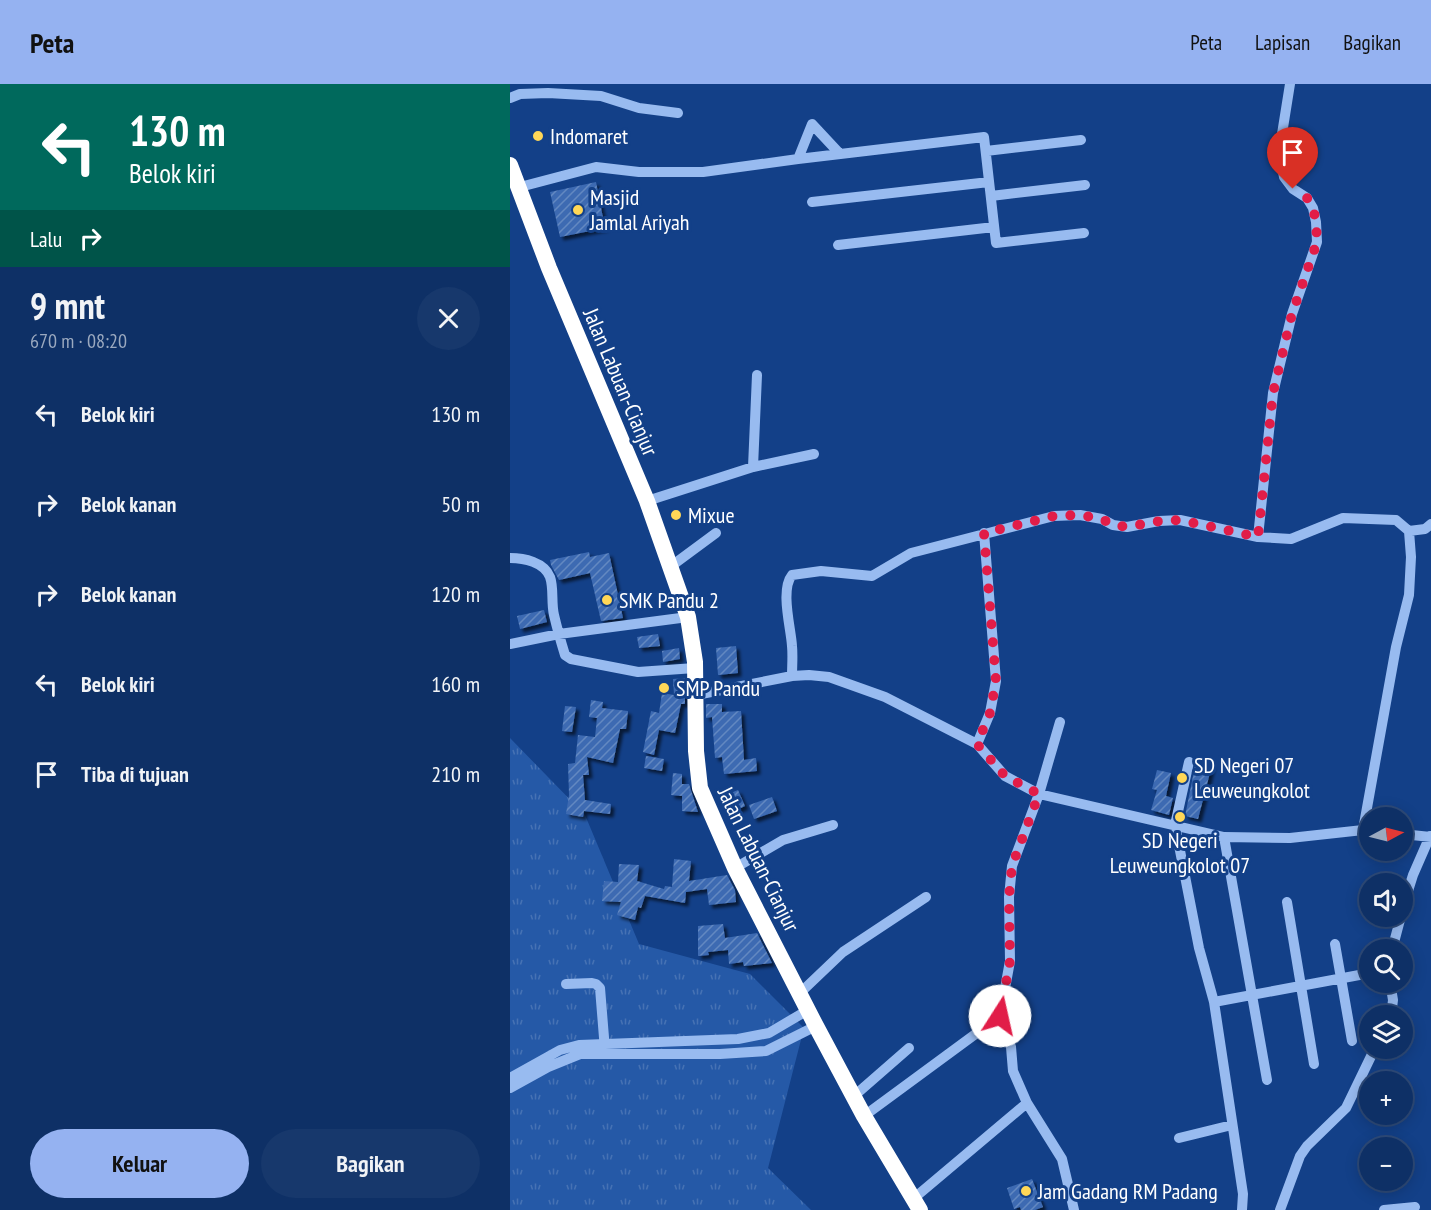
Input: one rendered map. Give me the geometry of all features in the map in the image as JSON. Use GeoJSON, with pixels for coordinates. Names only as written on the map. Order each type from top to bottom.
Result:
{"type":"FeatureCollection","features":[{"type":"Feature","properties":{"kind":"highway","name":"Jalan Labuan-Cianjur"},"geometry":{"type":"LineString","coordinates":[[510,165],[549,268],[647,501],[688,617],[694,651],[696,751],[700,788],[735,868],[816,1026],[864,1116],[916,1205]]}},
{"type":"Feature","properties":{"kind":"street"},"geometry":{"type":"LineString","coordinates":[[1258,537],[1273,393],[1292,314],[1317,242],[1313,208],[1307,198],[1293,189],[1284,177],[1282,169],[1282,134],[1290,84]]}},
{"type":"Feature","properties":{"kind":"street"},"geometry":{"type":"LineString","coordinates":[[510,98],[520,94],[548,93],[601,96],[639,108],[678,113]]}},
{"type":"Feature","properties":{"kind":"street"},"geometry":{"type":"LineString","coordinates":[[798,159],[812,124],[840,154]]}},
{"type":"Feature","properties":{"kind":"street"},"geometry":{"type":"LineString","coordinates":[[520,187],[596,167],[639,172],[703,172],[984,137],[996,243],[1084,233]]}},
{"type":"Feature","properties":{"kind":"street"},"geometry":{"type":"LineString","coordinates":[[986,151],[1081,140]]}},
{"type":"Feature","properties":{"kind":"street"},"geometry":{"type":"LineString","coordinates":[[812,202],[989,182]]}},
{"type":"Feature","properties":{"kind":"street"},"geometry":{"type":"LineString","coordinates":[[991,196],[1085,185]]}},
{"type":"Feature","properties":{"kind":"street"},"geometry":{"type":"LineString","coordinates":[[838,245],[994,227]]}},
{"type":"Feature","properties":{"kind":"street"},"geometry":{"type":"LineString","coordinates":[[753,467],[757,375]]}},
{"type":"Feature","properties":{"kind":"street"},"geometry":{"type":"LineString","coordinates":[[647,501],[753,467],[814,454]]}},
{"type":"Feature","properties":{"kind":"street"},"geometry":{"type":"LineString","coordinates":[[792,676],[792,647],[787,607],[788,581],[792,575],[821,571],[872,576],[911,553],[1054,516],[1080,515],[1127,527],[1180,520],[1258,537],[1291,539],[1344,518],[1396,520],[1409,531],[1411,557],[1409,595],[1396,647],[1370,807]]}},
{"type":"Feature","properties":{"kind":"street"},"geometry":{"type":"LineString","coordinates":[[1409,531],[1425,529],[1431,524]]}},
{"type":"Feature","properties":{"kind":"street"},"geometry":{"type":"LineString","coordinates":[[670,567],[716,533]]}},
{"type":"Feature","properties":{"kind":"street"},"geometry":{"type":"LineString","coordinates":[[977,744],[990,713],[996,681],[984,533]]}},
{"type":"Feature","properties":{"kind":"street"},"geometry":{"type":"LineString","coordinates":[[510,558],[533,562],[543,568],[550,577],[554,614],[559,634],[565,655],[571,659],[638,672],[695,668]]}},
{"type":"Feature","properties":{"kind":"street"},"geometry":{"type":"LineString","coordinates":[[510,644],[559,634],[688,617]]}},
{"type":"Feature","properties":{"kind":"street"},"geometry":{"type":"LineString","coordinates":[[696,695],[792,676],[829,677],[885,697],[977,744],[1005,776],[1039,794],[1224,837],[1290,838],[1359,831]]}},
{"type":"Feature","properties":{"kind":"street"},"geometry":{"type":"LineString","coordinates":[[1060,722],[1039,794],[1012,866],[1010,961],[1000,1016],[1011,1047],[1013,1071],[1027,1103],[1062,1159],[1074,1210]]}},
{"type":"Feature","properties":{"kind":"street"},"geometry":{"type":"LineString","coordinates":[[1189,762],[1175,825],[1199,948],[1214,1002],[1243,1194],[1242,1210]]}},
{"type":"Feature","properties":{"kind":"street"},"geometry":{"type":"LineString","coordinates":[[735,868],[783,840],[833,825]]}},
{"type":"Feature","properties":{"kind":"street"},"geometry":{"type":"LineString","coordinates":[[1413,835],[1430,836],[1413,875]]}},
{"type":"Feature","properties":{"kind":"street"},"geometry":{"type":"LineString","coordinates":[[1224,837],[1267,1080]]}},
{"type":"Feature","properties":{"kind":"street"},"geometry":{"type":"LineString","coordinates":[[800,993],[843,952],[926,897]]}},
{"type":"Feature","properties":{"kind":"street"},"geometry":{"type":"LineString","coordinates":[[1287,902],[1314,1064]]}},
{"type":"Feature","properties":{"kind":"street"},"geometry":{"type":"LineString","coordinates":[[1335,944],[1352,1041]]}},
{"type":"Feature","properties":{"kind":"street"},"geometry":{"type":"LineString","coordinates":[[1214,1002],[1359,975]]}},
{"type":"Feature","properties":{"kind":"street"},"geometry":{"type":"LineString","coordinates":[[566,984],[592,983],[600,988],[605,1048]]}},
{"type":"Feature","properties":{"kind":"street"},"geometry":{"type":"LineString","coordinates":[[510,1088],[548,1067],[580,1054],[605,1048],[738,1039],[769,1034],[808,1010]]}},
{"type":"Feature","properties":{"kind":"street"},"geometry":{"type":"LineString","coordinates":[[864,1116],[1000,1016]]}},
{"type":"Feature","properties":{"kind":"street"},"geometry":{"type":"LineString","coordinates":[[510,1078],[560,1050],[579,1045],[647,1055],[766,1051],[816,1026]]}},
{"type":"Feature","properties":{"kind":"street"},"geometry":{"type":"LineString","coordinates":[[854,1096],[909,1048]]}},
{"type":"Feature","properties":{"kind":"street"},"geometry":{"type":"LineString","coordinates":[[1280,1210],[1300,1156],[1307,1146],[1346,1108],[1370,1059]]}},
{"type":"Feature","properties":{"kind":"street"},"geometry":{"type":"LineString","coordinates":[[916,1205],[1027,1103]]}},
{"type":"Feature","properties":{"kind":"street"},"geometry":{"type":"LineString","coordinates":[[1179,1138],[1232,1125]]}},
{"type":"Feature","properties":{"kind":"street"},"geometry":{"type":"LineString","coordinates":[[1384,1210],[1415,1207]]}},
{"type":"Feature","properties":{"kind":"green space"},"geometry":{"type":"Polygon","coordinates":[[[510,738],[585,815],[639,944],[750,974],[804,1028],[768,1168],[811,1210],[510,1210],[510,738]]]}},
{"type":"Feature","properties":{"kind":"building","name":"Masjid Jamlal Ariyah"},"geometry":{"type":"Polygon","coordinates":[[[596,182],[605,228],[560,237],[550,192],[596,182]]]}},
{"type":"Feature","properties":{"kind":"building","name":"SMK Pandu 2"},"geometry":{"type":"Polygon","coordinates":[[[589,552],[590,557],[609,553],[623,618],[601,621],[590,573],[559,580],[551,565],[550,560],[589,552]]]}},
{"type":"Feature","properties":{"kind":"building"},"geometry":{"type":"Polygon","coordinates":[[[544,610],[547,622],[520,629],[517,616],[544,610]]]}},
{"type":"Feature","properties":{"kind":"building"},"geometry":{"type":"Polygon","coordinates":[[[658,634],[660,646],[639,648],[637,637],[658,634]]]}},
{"type":"Feature","properties":{"kind":"building"},"geometry":{"type":"Polygon","coordinates":[[[736,646],[738,673],[718,675],[716,648],[736,646]]]}},
{"type":"Feature","properties":{"kind":"building"},"geometry":{"type":"Polygon","coordinates":[[[679,648],[680,659],[663,662],[662,651],[679,648]]]}},
{"type":"Feature","properties":{"kind":"building"},"geometry":{"type":"Polygon","coordinates":[[[685,678],[685,704],[681,704],[675,733],[659,730],[654,755],[643,752],[651,711],[659,713],[662,693],[674,695],[673,679],[685,678]]]}},
{"type":"Feature","properties":{"kind":"building"},"geometry":{"type":"Polygon","coordinates":[[[591,700],[603,702],[602,708],[628,711],[626,729],[620,729],[613,763],[587,757],[589,775],[583,775],[585,800],[611,804],[610,814],[584,811],[583,817],[566,814],[569,795],[568,764],[575,763],[578,735],[595,737],[597,718],[589,717],[591,700]]]}},
{"type":"Feature","properties":{"kind":"building"},"geometry":{"type":"Polygon","coordinates":[[[706,704],[722,704],[722,712],[741,711],[744,760],[756,758],[757,771],[724,774],[722,757],[715,758],[712,717],[706,718],[706,704]]]}},
{"type":"Feature","properties":{"kind":"building"},"geometry":{"type":"Polygon","coordinates":[[[565,706],[576,707],[572,732],[562,731],[565,706]]]}},
{"type":"Feature","properties":{"kind":"building"},"geometry":{"type":"Polygon","coordinates":[[[646,756],[664,759],[662,771],[644,768],[646,756]]]}},
{"type":"Feature","properties":{"kind":"building"},"geometry":{"type":"Polygon","coordinates":[[[1196,761],[1212,765],[1198,819],[1185,816],[1196,761]]]}},
{"type":"Feature","properties":{"kind":"building"},"geometry":{"type":"Polygon","coordinates":[[[1157,770],[1171,773],[1166,796],[1173,798],[1169,815],[1151,810],[1157,790],[1152,789],[1157,770]]]}},
{"type":"Feature","properties":{"kind":"building"},"geometry":{"type":"Polygon","coordinates":[[[673,773],[682,774],[682,784],[689,784],[698,812],[682,811],[682,796],[671,795],[673,773]]]}},
{"type":"Feature","properties":{"kind":"building"},"geometry":{"type":"Polygon","coordinates":[[[738,790],[745,806],[735,811],[728,794],[738,790]]]}},
{"type":"Feature","properties":{"kind":"building"},"geometry":{"type":"Polygon","coordinates":[[[772,797],[777,811],[754,819],[749,805],[772,797]]]}},
{"type":"Feature","properties":{"kind":"building"},"geometry":{"type":"Polygon","coordinates":[[[674,859],[691,861],[689,881],[727,875],[735,890],[736,902],[709,905],[707,889],[686,892],[685,903],[645,896],[641,908],[638,907],[635,920],[617,915],[621,902],[602,901],[604,881],[618,882],[619,864],[639,865],[637,881],[664,889],[665,886],[672,887],[674,859]]]}},
{"type":"Feature","properties":{"kind":"building"},"geometry":{"type":"Polygon","coordinates":[[[723,924],[725,938],[757,933],[772,963],[744,966],[743,962],[729,964],[728,950],[708,952],[709,955],[698,956],[698,926],[723,924]]]}},
{"type":"Feature","properties":{"kind":"building","name":"Jam Gadang RM Padang"},"geometry":{"type":"Polygon","coordinates":[[[1032,1179],[1043,1207],[1035,1210],[1021,1210],[1020,1207],[1014,1209],[1007,1188],[1032,1179]]]}},
{"type":"Feature","properties":{"kind":"place","name":"Indomaret"},"geometry":{"type":"Point","coordinates":[538,136]}},
{"type":"Feature","properties":{"kind":"place","name":"Masjid Jamlal Ariyah"},"geometry":{"type":"Point","coordinates":[578,210]}},
{"type":"Feature","properties":{"kind":"place","name":"Mixue"},"geometry":{"type":"Point","coordinates":[676,515]}},
{"type":"Feature","properties":{"kind":"place","name":"SMK Pandu 2"},"geometry":{"type":"Point","coordinates":[607,600]}},
{"type":"Feature","properties":{"kind":"place","name":"SMP Pandu"},"geometry":{"type":"Point","coordinates":[664,688]}},
{"type":"Feature","properties":{"kind":"place","name":"SD Negeri 07 Leuweungkolot"},"geometry":{"type":"Point","coordinates":[1182,778]}},
{"type":"Feature","properties":{"kind":"place","name":"SD Negeri Leuweungkolot 07"},"geometry":{"type":"Point","coordinates":[1180,817]}},
{"type":"Feature","properties":{"kind":"place","name":"Jam Gadang RM Padang"},"geometry":{"type":"Point","coordinates":[1026,1191]}},
{"type":"Feature","properties":{"kind":"route"},"geometry":{"type":"LineString","coordinates":[[1000,1016],[1010,961],[1009,897],[1012,866],[1039,794],[1005,776],[977,744],[990,713],[996,681],[984,533],[1054,516],[1080,515],[1127,527],[1180,520],[1258,537],[1273,393],[1292,314],[1317,242],[1313,208],[1307,198],[1293,189]]}}]}
